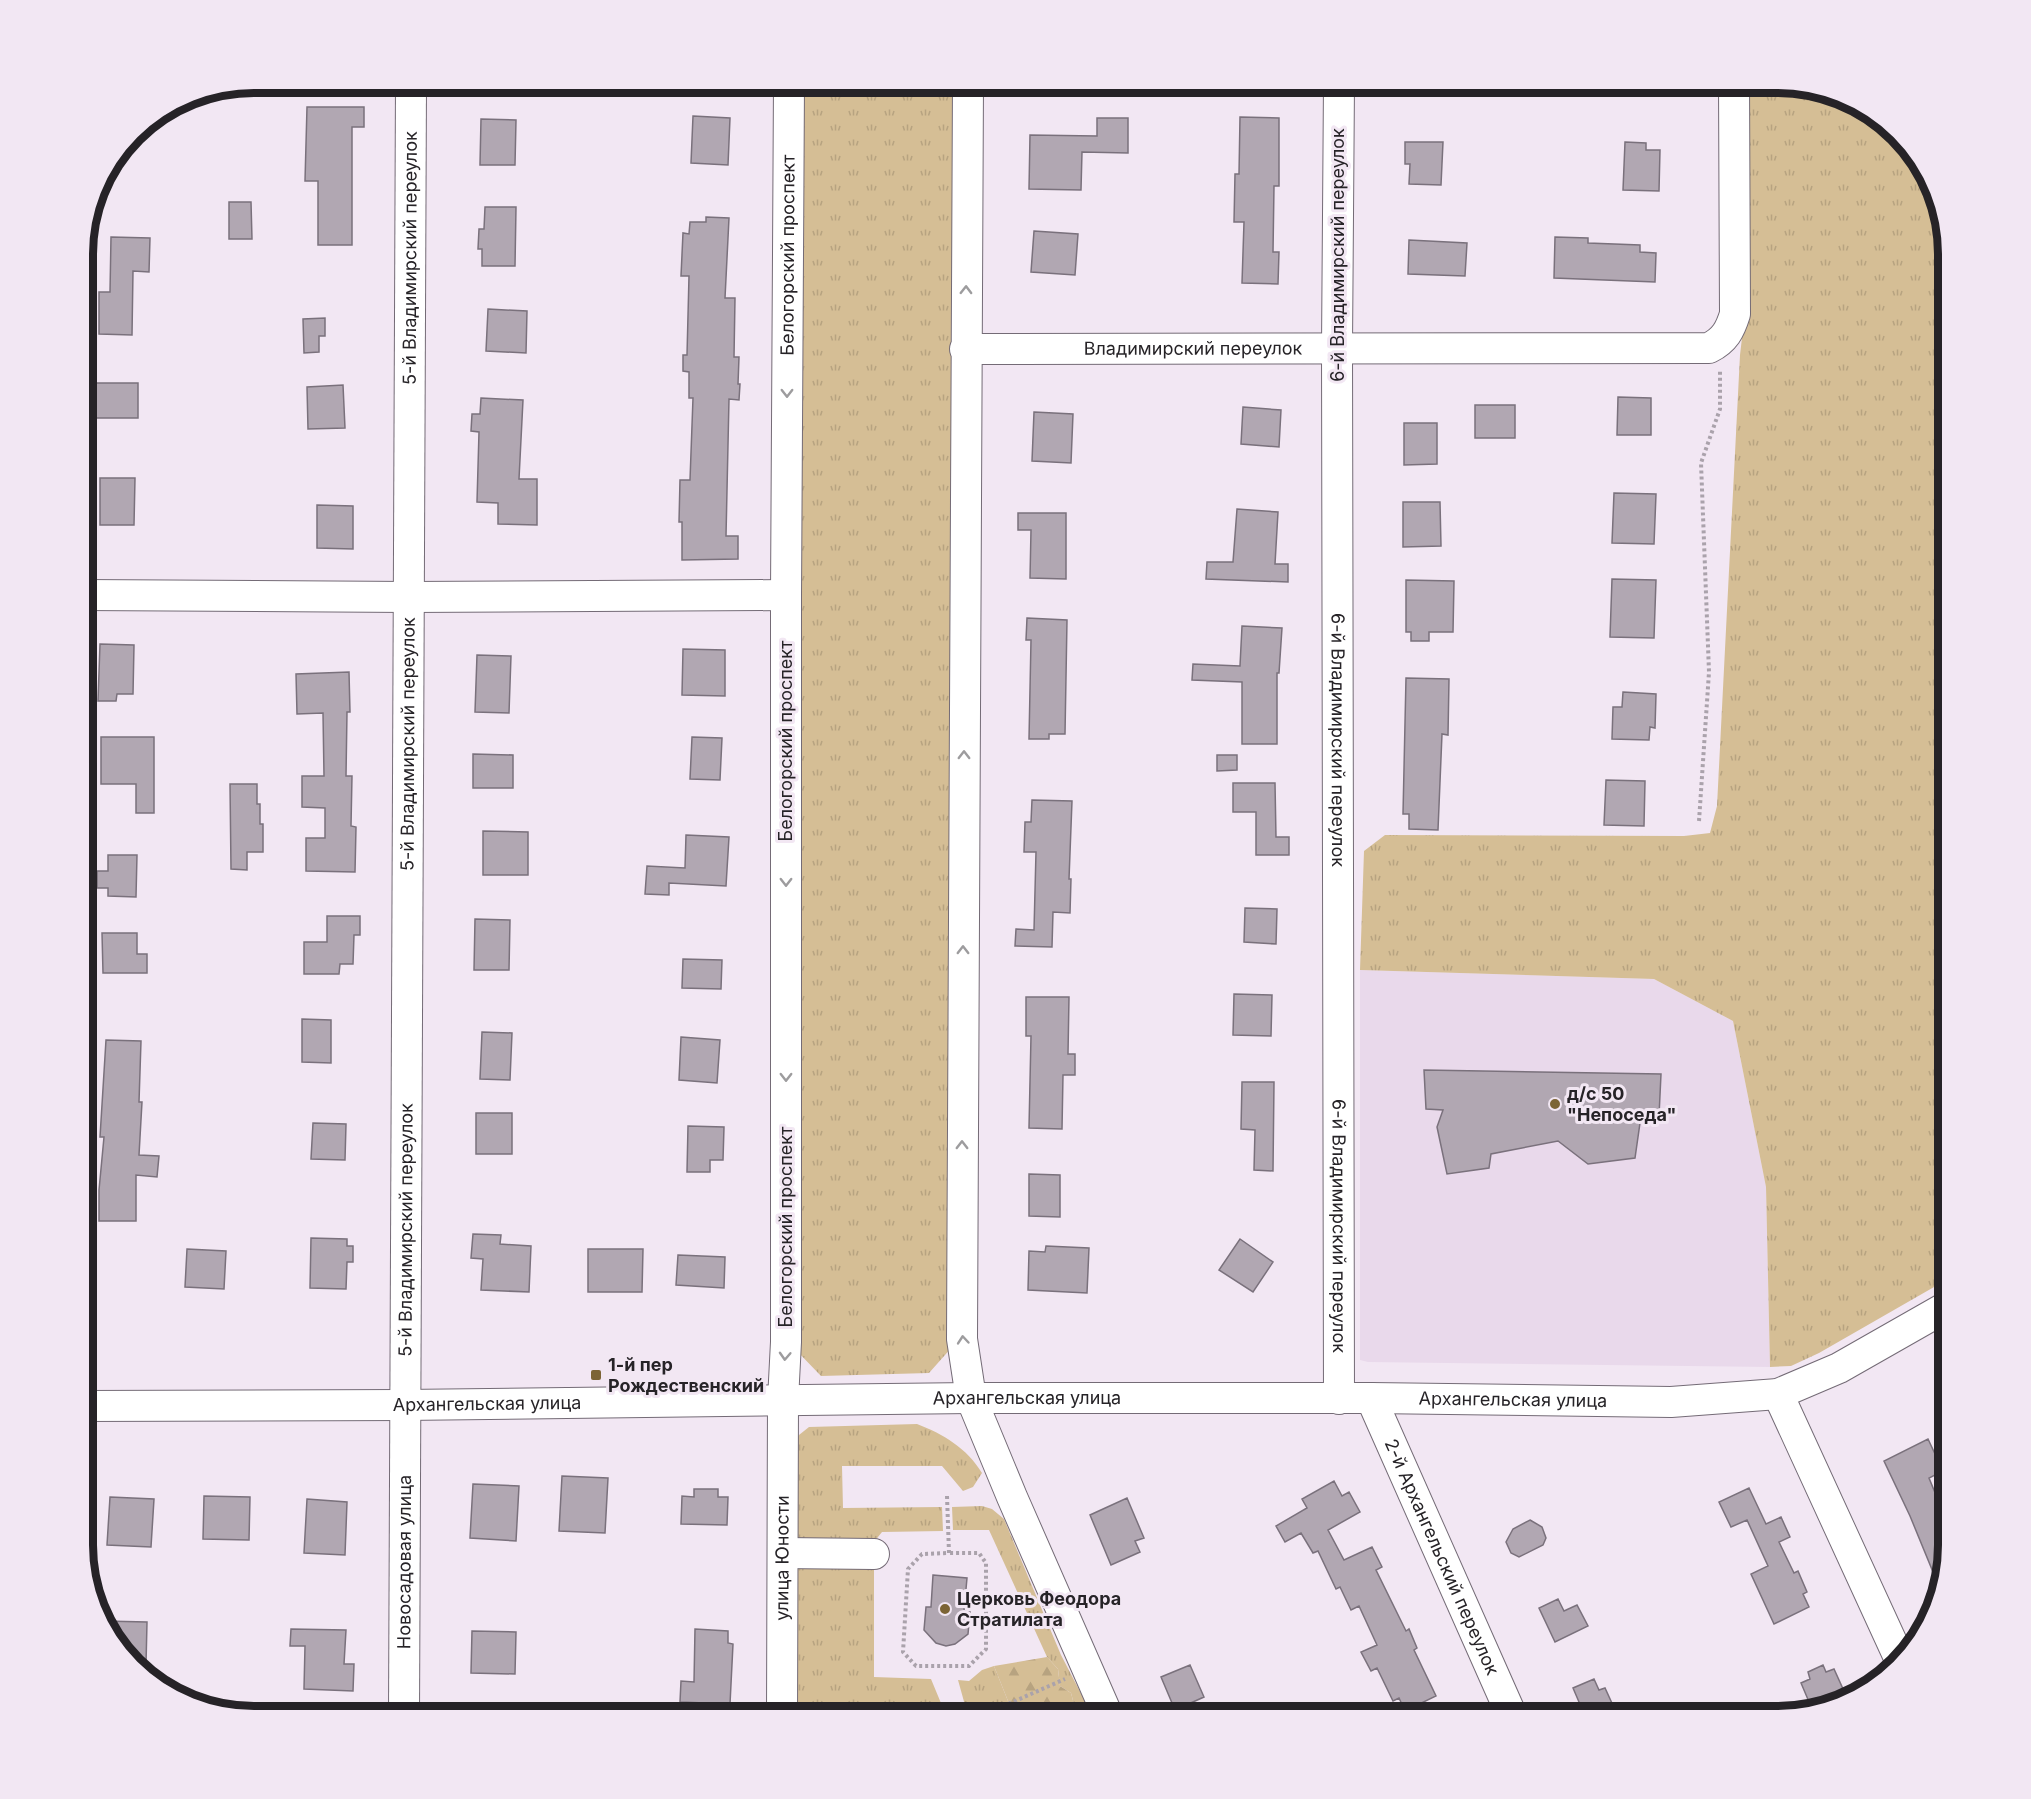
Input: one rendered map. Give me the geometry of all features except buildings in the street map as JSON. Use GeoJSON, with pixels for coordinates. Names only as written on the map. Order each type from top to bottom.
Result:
{"type":"FeatureCollection","features":[{"type":"Feature","properties":{"kind":"street","name":"5-й Владимирский переулок"},"geometry":{"type":"LineString","coordinates":[[404,1405],[411,93]]}},
{"type":"Feature","properties":{"kind":"street","name":"Белогорский проспект"},"geometry":{"type":"LineString","coordinates":[[783,1400],[786,1342],[789,93]]}},
{"type":"Feature","properties":{"kind":"street"},"geometry":{"type":"LineString","coordinates":[[968,93],[962,1339],[971,1398],[1104,1706]]}},
{"type":"Feature","properties":{"kind":"street","name":"6-й Владимирский переулок"},"geometry":{"type":"LineString","coordinates":[[1339,93],[1337,347],[1339,1399]]}},
{"type":"Feature","properties":{"kind":"street"},"geometry":{"type":"LineString","coordinates":[[1715,345],[1731,328],[1735,314],[1734,93]]}},
{"type":"Feature","properties":{"kind":"street","name":"Владимирский переулок"},"geometry":{"type":"LineString","coordinates":[[965,349],[1715,345]]}},
{"type":"Feature","properties":{"kind":"street"},"geometry":{"type":"LineString","coordinates":[[93,595],[409,597],[786,595]]}},
{"type":"Feature","properties":{"kind":"street","name":"Архангельская улица"},"geometry":{"type":"LineString","coordinates":[[93,1406],[404,1405],[971,1398],[1371,1398],[1671,1402],[1778,1394],[1839,1368],[1938,1312]]}},
{"type":"Feature","properties":{"kind":"street"},"geometry":{"type":"LineString","coordinates":[[1778,1394],[1897,1653]]}},
{"type":"Feature","properties":{"kind":"street","name":"2-й Архангельский переулок"},"geometry":{"type":"LineString","coordinates":[[1371,1398],[1508,1706]]}},
{"type":"Feature","properties":{"kind":"street","name":"улица Юности"},"geometry":{"type":"LineString","coordinates":[[782,1706],[783,1400]]}},
{"type":"Feature","properties":{"kind":"street","name":"Новосадовая улица"},"geometry":{"type":"LineString","coordinates":[[404,1405],[404,1706]]}},
{"type":"Feature","properties":{"kind":"street"},"geometry":{"type":"LineString","coordinates":[[783,1553],[874,1554]]}},
{"type":"Feature","properties":{"kind":"path"},"geometry":{"type":"LineString","coordinates":[[1699,821],[1709,672],[1701,463],[1720,409],[1715,345]]}},
{"type":"Feature","properties":{"kind":"path"},"geometry":{"type":"LineString","coordinates":[[947,1496],[949,1553]]}},
{"type":"Feature","properties":{"kind":"path"},"geometry":{"type":"LineString","coordinates":[[949,1553],[979,1553],[986,1563],[986,1649],[969,1666],[916,1666],[903,1652],[908,1569],[922,1554],[949,1553]]}},
{"type":"Feature","properties":{"kind":"path"},"geometry":{"type":"LineString","coordinates":[[1003,1706],[1087,1668]]}},
{"type":"Feature","properties":{"kind":"shaded area","name":"д/с 50 \"Непоседа\""},"geometry":{"type":"Polygon","coordinates":[[[1360,970],[1654,979],[1733,1021],[1766,1187],[1770,1367],[1368,1362],[1360,1360],[1360,970]]]}},
{"type":"Feature","properties":{"kind":"green space"},"geometry":{"type":"Polygon","coordinates":[[[800,93],[959,93],[953,1346],[929,1373],[821,1376],[795,1349],[800,93]]]}},
{"type":"Feature","properties":{"kind":"green space"},"geometry":{"type":"Polygon","coordinates":[[[1744,93],[1787,93],[1818,98],[1838,105],[1866,120],[1891,140],[1911,165],[1926,193],[1935,223],[1938,244],[1938,1285],[1819,1353],[1791,1366],[1770,1367],[1766,1187],[1733,1021],[1654,979],[1360,970],[1364,851],[1385,835],[1684,836],[1710,833],[1717,806],[1740,355],[1745,312],[1744,93]]]}},
{"type":"Feature","properties":{"kind":"green space"},"geometry":{"type":"Polygon","coordinates":[[[917,1424],[945,1437],[969,1456],[982,1473],[973,1487],[963,1491],[942,1466],[842,1466],[843,1508],[942,1507],[943,1531],[882,1532],[874,1542],[798,1538],[790,1528],[792,1445],[799,1435],[809,1427],[917,1424]]]}},
{"type":"Feature","properties":{"kind":"green space"},"geometry":{"type":"Polygon","coordinates":[[[982,1506],[992,1509],[1004,1519],[1061,1655],[1087,1706],[1074,1706],[1071,1693],[1060,1686],[1058,1669],[1047,1657],[989,1530],[953,1530],[952,1507],[982,1506]]]}},
{"type":"Feature","properties":{"kind":"green space"},"geometry":{"type":"Polygon","coordinates":[[[805,1563],[874,1563],[874,1677],[931,1679],[942,1706],[797,1706],[792,1698],[796,1569],[805,1563]]]}},
{"type":"Feature","properties":{"kind":"green space"},"geometry":{"type":"Polygon","coordinates":[[[1047,1657],[1058,1669],[1060,1686],[1071,1693],[1074,1706],[1010,1706],[994,1666],[1047,1657]]]}},
{"type":"Feature","properties":{"kind":"green space"},"geometry":{"type":"Polygon","coordinates":[[[994,1666],[1010,1706],[965,1706],[958,1680],[969,1681],[982,1670],[994,1666]]]}},
{"type":"Feature","properties":{"kind":"place","name":"д/с 50 \"Непоседа\""},"geometry":{"type":"Point","coordinates":[1555,1104]}},
{"type":"Feature","properties":{"kind":"place","name":"1-й пер Рождественский"},"geometry":{"type":"Point","coordinates":[596,1375]}},
{"type":"Feature","properties":{"kind":"place","name":"Церковь Феодора Стратилата"},"geometry":{"type":"Point","coordinates":[945,1609]}}]}
